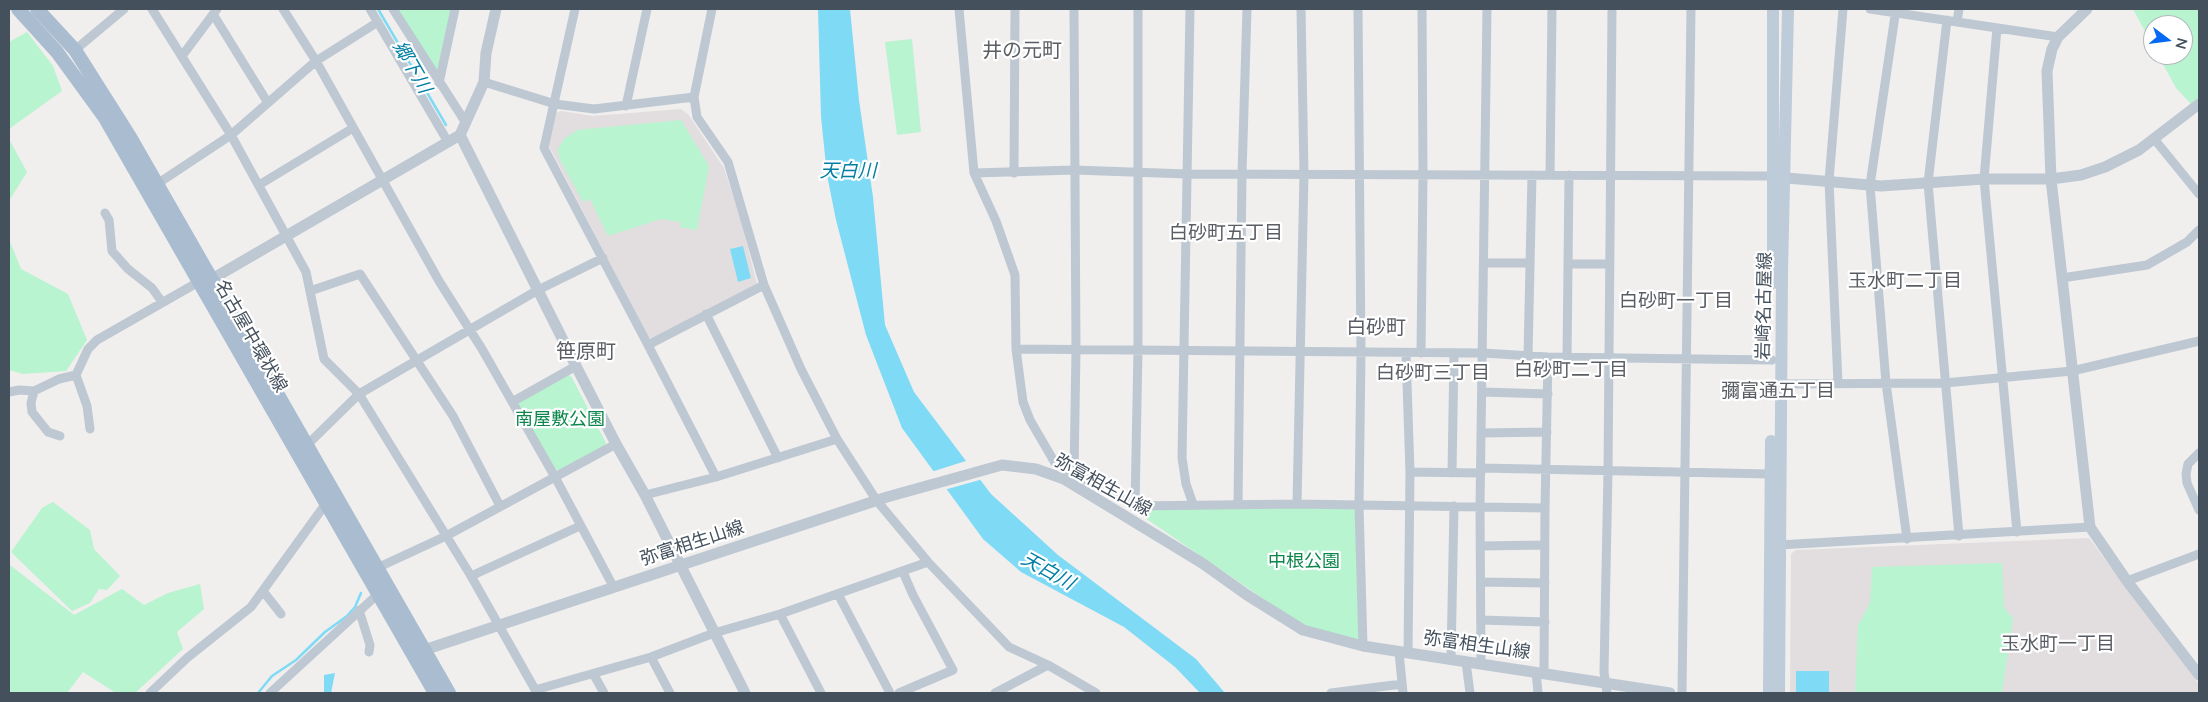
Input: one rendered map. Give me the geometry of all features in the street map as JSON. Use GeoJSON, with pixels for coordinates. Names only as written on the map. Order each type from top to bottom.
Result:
{"type":"FeatureCollection","features":[{"type":"Feature","properties":{"kind":"main road","name":"名古屋中環状線"},"geometry":{"type":"LineString","coordinates":[[18,9],[57,52],[105,118],[205,280],[306,446],[377,568],[418,652],[435,693]]}},
{"type":"Feature","properties":{"kind":"main road","name":"名古屋中環状線"},"geometry":{"type":"LineString","coordinates":[[36,9],[75,50],[157,184],[205,280],[378,594],[449,693]]}},
{"type":"Feature","properties":{"kind":"main road","name":"岩崎名古屋線"},"geometry":{"type":"LineString","coordinates":[[1773,9],[1780,384],[1779,693]]}},
{"type":"Feature","properties":{"kind":"main road","name":"岩崎名古屋線"},"geometry":{"type":"LineString","coordinates":[[1768,693],[1770,474],[1777,176],[1787,116],[1788,9]]}},
{"type":"Feature","properties":{"kind":"street"},"geometry":{"type":"LineString","coordinates":[[75,50],[124,9]]}},
{"type":"Feature","properties":{"kind":"street"},"geometry":{"type":"LineString","coordinates":[[152,9],[231,135],[306,272],[324,359],[359,394],[471,576],[536,692],[651,657],[714,633],[780,614],[928,562]]}},
{"type":"Feature","properties":{"kind":"street"},"geometry":{"type":"LineString","coordinates":[[283,9],[316,61],[438,281],[470,329],[555,477],[613,586]]}},
{"type":"Feature","properties":{"kind":"street"},"geometry":{"type":"LineString","coordinates":[[370,9],[448,142]]}},
{"type":"Feature","properties":{"kind":"street"},"geometry":{"type":"LineString","coordinates":[[393,9],[439,83],[466,122]]}},
{"type":"Feature","properties":{"kind":"street"},"geometry":{"type":"LineString","coordinates":[[439,83],[455,9]]}},
{"type":"Feature","properties":{"kind":"street"},"geometry":{"type":"LineString","coordinates":[[90,429],[86,406],[76,375],[88,349],[97,340],[162,302],[286,235],[460,135],[484,82],[486,53],[496,9]]}},
{"type":"Feature","properties":{"kind":"street"},"geometry":{"type":"LineString","coordinates":[[575,9],[544,148],[716,477]]}},
{"type":"Feature","properties":{"kind":"street"},"geometry":{"type":"LineString","coordinates":[[626,106],[647,9]]}},
{"type":"Feature","properties":{"kind":"street"},"geometry":{"type":"LineString","coordinates":[[712,9],[694,97],[697,116],[728,162],[764,285],[801,369],[837,439],[928,562],[1009,647],[1048,665],[1096,693]]}},
{"type":"Feature","properties":{"kind":"street"},"geometry":{"type":"LineString","coordinates":[[959,9],[974,172],[996,221],[1014,275],[1016,349],[1020,386],[1030,420],[1055,463],[1135,506],[1297,504],[1545,508]]}},
{"type":"Feature","properties":{"kind":"street"},"geometry":{"type":"LineString","coordinates":[[1014,173],[1015,9]]}},
{"type":"Feature","properties":{"kind":"street"},"geometry":{"type":"LineString","coordinates":[[1074,9],[1076,350],[1074,474]]}},
{"type":"Feature","properties":{"kind":"street"},"geometry":{"type":"LineString","coordinates":[[1135,506],[1138,350],[1138,9]]}},
{"type":"Feature","properties":{"kind":"street"},"geometry":{"type":"LineString","coordinates":[[1190,9],[1182,458],[1186,484],[1193,504]]}},
{"type":"Feature","properties":{"kind":"street"},"geometry":{"type":"LineString","coordinates":[[1238,504],[1242,174],[1247,9]]}},
{"type":"Feature","properties":{"kind":"street"},"geometry":{"type":"LineString","coordinates":[[1297,504],[1302,352],[1304,174],[1302,9]]}},
{"type":"Feature","properties":{"kind":"street"},"geometry":{"type":"LineString","coordinates":[[1358,9],[1361,353],[1359,506],[1363,646]]}},
{"type":"Feature","properties":{"kind":"street"},"geometry":{"type":"LineString","coordinates":[[1421,353],[1422,9]]}},
{"type":"Feature","properties":{"kind":"street"},"geometry":{"type":"LineString","coordinates":[[1481,664],[1480,507],[1487,9]]}},
{"type":"Feature","properties":{"kind":"street"},"geometry":{"type":"LineString","coordinates":[[1550,175],[1552,9]]}},
{"type":"Feature","properties":{"kind":"street"},"geometry":{"type":"LineString","coordinates":[[1606,688],[1612,9]]}},
{"type":"Feature","properties":{"kind":"street"},"geometry":{"type":"LineString","coordinates":[[1682,693],[1692,9]]}},
{"type":"Feature","properties":{"kind":"street"},"geometry":{"type":"LineString","coordinates":[[1838,384],[1829,181],[1843,9]]}},
{"type":"Feature","properties":{"kind":"street"},"geometry":{"type":"LineString","coordinates":[[1870,9],[1895,11],[2058,37]]}},
{"type":"Feature","properties":{"kind":"street"},"geometry":{"type":"LineString","coordinates":[[1959,9],[1952,21],[1928,183],[1959,536]]}},
{"type":"Feature","properties":{"kind":"street"},"geometry":{"type":"LineString","coordinates":[[2087,9],[2058,37],[2052,49],[2047,71],[2051,179],[2090,527],[2127,581],[2199,675]]}},
{"type":"Feature","properties":{"kind":"street"},"geometry":{"type":"LineString","coordinates":[[1895,11],[1870,185],[1886,383],[1907,539]]}},
{"type":"Feature","properties":{"kind":"street"},"geometry":{"type":"LineString","coordinates":[[182,56],[215,12],[268,102]]}},
{"type":"Feature","properties":{"kind":"street"},"geometry":{"type":"LineString","coordinates":[[157,184],[231,135],[316,61],[378,22]]}},
{"type":"Feature","properties":{"kind":"street"},"geometry":{"type":"LineString","coordinates":[[1997,28],[1984,179],[2017,532]]}},
{"type":"Feature","properties":{"kind":"street"},"geometry":{"type":"LineString","coordinates":[[484,82],[555,104],[594,109],[694,97]]}},
{"type":"Feature","properties":{"kind":"street"},"geometry":{"type":"LineString","coordinates":[[974,172],[1138,170],[1187,174],[1777,176],[1870,185],[1984,179],[2051,179],[2081,175],[2105,167],[2155,140],[2199,104]]}},
{"type":"Feature","properties":{"kind":"street"},"geometry":{"type":"LineString","coordinates":[[258,185],[353,128]]}},
{"type":"Feature","properties":{"kind":"street"},"geometry":{"type":"LineString","coordinates":[[460,135],[576,366],[616,444],[645,495],[745,693]]}},
{"type":"Feature","properties":{"kind":"street"},"geometry":{"type":"LineString","coordinates":[[2155,140],[2199,194]]}},
{"type":"Feature","properties":{"kind":"street"},"geometry":{"type":"LineString","coordinates":[[1528,356],[1532,175]]}},
{"type":"Feature","properties":{"kind":"street"},"geometry":{"type":"LineString","coordinates":[[1567,358],[1569,176]]}},
{"type":"Feature","properties":{"kind":"street"},"geometry":{"type":"LineString","coordinates":[[106,213],[109,220],[112,251],[128,269],[152,288],[162,302]]}},
{"type":"Feature","properties":{"kind":"street"},"geometry":{"type":"LineString","coordinates":[[2062,278],[2147,265],[2187,242],[2199,230]]}},
{"type":"Feature","properties":{"kind":"street"},"geometry":{"type":"LineString","coordinates":[[306,446],[359,394],[538,290],[603,258]]}},
{"type":"Feature","properties":{"kind":"street"},"geometry":{"type":"LineString","coordinates":[[1484,263],[1530,262]]}},
{"type":"Feature","properties":{"kind":"street"},"geometry":{"type":"LineString","coordinates":[[1568,264],[1610,264]]}},
{"type":"Feature","properties":{"kind":"street"},"geometry":{"type":"LineString","coordinates":[[310,291],[360,274],[453,416],[500,506]]}},
{"type":"Feature","properties":{"kind":"street"},"geometry":{"type":"LineString","coordinates":[[648,345],[764,285]]}},
{"type":"Feature","properties":{"kind":"street"},"geometry":{"type":"LineString","coordinates":[[706,314],[778,458]]}},
{"type":"Feature","properties":{"kind":"street"},"geometry":{"type":"LineString","coordinates":[[1780,384],[1946,383],[2072,371],[2199,341]]}},
{"type":"Feature","properties":{"kind":"street"},"geometry":{"type":"LineString","coordinates":[[1016,349],[1483,353],[1567,358],[1772,360]]}},
{"type":"Feature","properties":{"kind":"street"},"geometry":{"type":"LineString","coordinates":[[1330,693],[1402,689],[1410,472],[1406,353]]}},
{"type":"Feature","properties":{"kind":"street"},"geometry":{"type":"LineString","coordinates":[[1452,473],[1454,353]]}},
{"type":"Feature","properties":{"kind":"street"},"geometry":{"type":"LineString","coordinates":[[1538,693],[1544,622],[1548,357]]}},
{"type":"Feature","properties":{"kind":"street"},"geometry":{"type":"LineString","coordinates":[[512,402],[576,366]]}},
{"type":"Feature","properties":{"kind":"street"},"geometry":{"type":"LineString","coordinates":[[9,392],[34,390],[59,379],[76,375]]}},
{"type":"Feature","properties":{"kind":"street"},"geometry":{"type":"LineString","coordinates":[[34,390],[31,403],[32,412],[48,432],[60,436]]}},
{"type":"Feature","properties":{"kind":"street"},"geometry":{"type":"LineString","coordinates":[[1483,392],[1548,394]]}},
{"type":"Feature","properties":{"kind":"street"},"geometry":{"type":"LineString","coordinates":[[1482,433],[1547,432]]}},
{"type":"Feature","properties":{"kind":"street"},"geometry":{"type":"LineString","coordinates":[[645,495],[716,477],[837,439]]}},
{"type":"Feature","properties":{"kind":"street"},"geometry":{"type":"LineString","coordinates":[[377,568],[446,536],[616,444]]}},
{"type":"Feature","properties":{"kind":"street"},"geometry":{"type":"LineString","coordinates":[[2199,453],[2188,464],[2186,474],[2187,483],[2199,509]]}},
{"type":"Feature","properties":{"kind":"street","name":"弥富相生山線"},"geometry":{"type":"LineString","coordinates":[[418,652],[613,586],[882,499],[1002,465],[1036,469],[1064,479],[1202,563],[1247,595],[1303,630],[1363,646],[1540,672],[1606,688],[1670,693]]}},
{"type":"Feature","properties":{"kind":"street"},"geometry":{"type":"LineString","coordinates":[[1410,472],[1452,473],[1546,470],[1770,474]]}},
{"type":"Feature","properties":{"kind":"street"},"geometry":{"type":"LineString","coordinates":[[150,693],[187,658],[237,619],[263,591],[326,502]]}},
{"type":"Feature","properties":{"kind":"street"},"geometry":{"type":"LineString","coordinates":[[1450,659],[1454,506]]}},
{"type":"Feature","properties":{"kind":"street"},"geometry":{"type":"LineString","coordinates":[[471,576],[580,526]]}},
{"type":"Feature","properties":{"kind":"street"},"geometry":{"type":"LineString","coordinates":[[1779,545],[2090,527]]}},
{"type":"Feature","properties":{"kind":"street"},"geometry":{"type":"LineString","coordinates":[[1480,546],[1545,545]]}},
{"type":"Feature","properties":{"kind":"street"},"geometry":{"type":"LineString","coordinates":[[2127,581],[2199,554]]}},
{"type":"Feature","properties":{"kind":"street"},"geometry":{"type":"LineString","coordinates":[[900,693],[953,670],[903,572]]}},
{"type":"Feature","properties":{"kind":"street"},"geometry":{"type":"LineString","coordinates":[[1481,582],[1544,583]]}},
{"type":"Feature","properties":{"kind":"street"},"geometry":{"type":"LineString","coordinates":[[263,591],[280,614]]}},
{"type":"Feature","properties":{"kind":"street"},"geometry":{"type":"LineString","coordinates":[[270,693],[378,594]]}},
{"type":"Feature","properties":{"kind":"street"},"geometry":{"type":"LineString","coordinates":[[838,594],[890,693]]}},
{"type":"Feature","properties":{"kind":"street"},"geometry":{"type":"LineString","coordinates":[[359,610],[370,645],[369,652]]}},
{"type":"Feature","properties":{"kind":"street"},"geometry":{"type":"LineString","coordinates":[[780,614],[821,693]]}},
{"type":"Feature","properties":{"kind":"street"},"geometry":{"type":"LineString","coordinates":[[1481,620],[1544,622]]}},
{"type":"Feature","properties":{"kind":"street"},"geometry":{"type":"LineString","coordinates":[[651,657],[670,693]]}},
{"type":"Feature","properties":{"kind":"street"},"geometry":{"type":"LineString","coordinates":[[1466,662],[1470,693]]}},
{"type":"Feature","properties":{"kind":"street"},"geometry":{"type":"LineString","coordinates":[[995,693],[1048,665]]}},
{"type":"Feature","properties":{"kind":"street"},"geometry":{"type":"LineString","coordinates":[[594,675],[604,693]]}},
{"type":"Feature","properties":{"kind":"shaded area"},"geometry":{"type":"Polygon","coordinates":[[[681,109],[688,114],[724,168],[741,220],[757,284],[653,339],[648,337],[549,146],[556,113],[561,111],[593,116],[681,109]]]}},
{"type":"Feature","properties":{"kind":"shaded area"},"geometry":{"type":"Polygon","coordinates":[[[2089,538],[2199,684],[2199,693],[1790,693],[1791,554],[1796,550],[2089,538]]]}},
{"type":"Feature","properties":{"kind":"green space"},"geometry":{"type":"Polygon","coordinates":[[[397,9],[451,9],[437,72],[397,9]]]}},
{"type":"Feature","properties":{"kind":"green space"},"geometry":{"type":"Polygon","coordinates":[[[2133,9],[2199,9],[2199,97],[2191,104],[2176,88],[2163,65],[2193,65],[2193,15],[2143,15],[2143,28],[2133,9]]]}},
{"type":"Feature","properties":{"kind":"green space"},"geometry":{"type":"Polygon","coordinates":[[[27,32],[53,66],[62,91],[9,129],[9,42],[27,32]]]}},
{"type":"Feature","properties":{"kind":"green space"},"geometry":{"type":"Polygon","coordinates":[[[912,39],[921,132],[897,135],[885,42],[912,39]]]}},
{"type":"Feature","properties":{"kind":"green space"},"geometry":{"type":"Polygon","coordinates":[[[681,120],[709,166],[697,230],[680,227],[681,222],[661,219],[608,236],[590,199],[583,202],[559,158],[558,149],[564,139],[577,130],[681,120]]]}},
{"type":"Feature","properties":{"kind":"green space"},"geometry":{"type":"Polygon","coordinates":[[[9,139],[27,172],[9,201],[9,139]]]}},
{"type":"Feature","properties":{"kind":"green space"},"geometry":{"type":"Polygon","coordinates":[[[9,239],[21,269],[68,294],[87,340],[66,371],[23,374],[9,370],[9,239]]]}},
{"type":"Feature","properties":{"kind":"green space","name":"南屋敷公園"},"geometry":{"type":"Polygon","coordinates":[[[566,374],[571,376],[606,443],[605,447],[559,471],[555,469],[518,406],[519,402],[566,374]]]}},
{"type":"Feature","properties":{"kind":"green space"},"geometry":{"type":"Polygon","coordinates":[[[53,502],[90,530],[94,549],[120,576],[107,590],[99,589],[90,603],[72,611],[11,552],[42,508],[53,502]]]}},
{"type":"Feature","properties":{"kind":"green space","name":"中根公園"},"geometry":{"type":"Polygon","coordinates":[[[1190,507],[1356,508],[1361,642],[1305,627],[1132,509],[1190,507]]]}},
{"type":"Feature","properties":{"kind":"green space"},"geometry":{"type":"Polygon","coordinates":[[[2002,563],[2004,608],[2013,618],[2002,693],[1855,693],[1858,625],[1870,603],[1872,567],[2002,563]]]}},
{"type":"Feature","properties":{"kind":"green space"},"geometry":{"type":"Polygon","coordinates":[[[10,565],[74,615],[122,589],[144,605],[168,593],[200,584],[204,609],[177,632],[183,649],[135,693],[116,693],[83,672],[67,693],[9,693],[10,565]]]}},
{"type":"Feature","properties":{"kind":"water","name":"天白川"},"geometry":{"type":"Polygon","coordinates":[[[818,9],[850,9],[859,100],[873,197],[885,325],[914,392],[991,494],[1058,555],[1196,659],[1225,693],[1200,693],[1175,667],[1124,627],[1021,572],[983,539],[902,428],[866,335],[836,220],[827,175],[821,117],[818,9]]]}},
{"type":"Feature","properties":{"kind":"water"},"geometry":{"type":"Polygon","coordinates":[[[743,246],[751,278],[738,282],[730,249],[743,246]]]}},
{"type":"Feature","properties":{"kind":"water"},"geometry":{"type":"Polygon","coordinates":[[[1796,671],[1829,671],[1829,693],[1796,693],[1796,671]]]}},
{"type":"Feature","properties":{"kind":"water"},"geometry":{"type":"Polygon","coordinates":[[[335,673],[331,693],[324,693],[324,675],[335,673]]]}},
{"type":"Feature","properties":{"kind":"pier"},"geometry":{"type":"Polygon","coordinates":[[[969,460],[983,479],[944,490],[931,472],[969,460]]]}},
{"type":"Feature","properties":{"kind":"waterway","name":"郷下川"},"geometry":{"type":"LineString","coordinates":[[378,9],[446,125]]}},
{"type":"Feature","properties":{"kind":"waterway"},"geometry":{"type":"LineString","coordinates":[[258,693],[272,676],[296,660],[325,632],[347,616],[355,607],[361,593]]}},
{"type":"Feature","properties":{"kind":"district","name":"井の元町"},"geometry":{"type":"Point","coordinates":[1022,51]}},
{"type":"Feature","properties":{"kind":"district","name":"白砂町五丁目"},"geometry":{"type":"Point","coordinates":[1226,233]}},
{"type":"Feature","properties":{"kind":"district","name":"玉水町二丁目"},"geometry":{"type":"Point","coordinates":[1905,281]}},
{"type":"Feature","properties":{"kind":"district","name":"白砂町一丁目"},"geometry":{"type":"Point","coordinates":[1676,301]}},
{"type":"Feature","properties":{"kind":"district","name":"白砂町"},"geometry":{"type":"Point","coordinates":[1376,328]}},
{"type":"Feature","properties":{"kind":"district","name":"笹原町"},"geometry":{"type":"Point","coordinates":[586,352]}},
{"type":"Feature","properties":{"kind":"district","name":"白砂町二丁目"},"geometry":{"type":"Point","coordinates":[1571,370]}},
{"type":"Feature","properties":{"kind":"district","name":"白砂町三丁目"},"geometry":{"type":"Point","coordinates":[1433,373]}},
{"type":"Feature","properties":{"kind":"district","name":"彌富通五丁目"},"geometry":{"type":"Point","coordinates":[1778,391]}},
{"type":"Feature","properties":{"kind":"district","name":"玉水町一丁目"},"geometry":{"type":"Point","coordinates":[2058,644]}}]}
